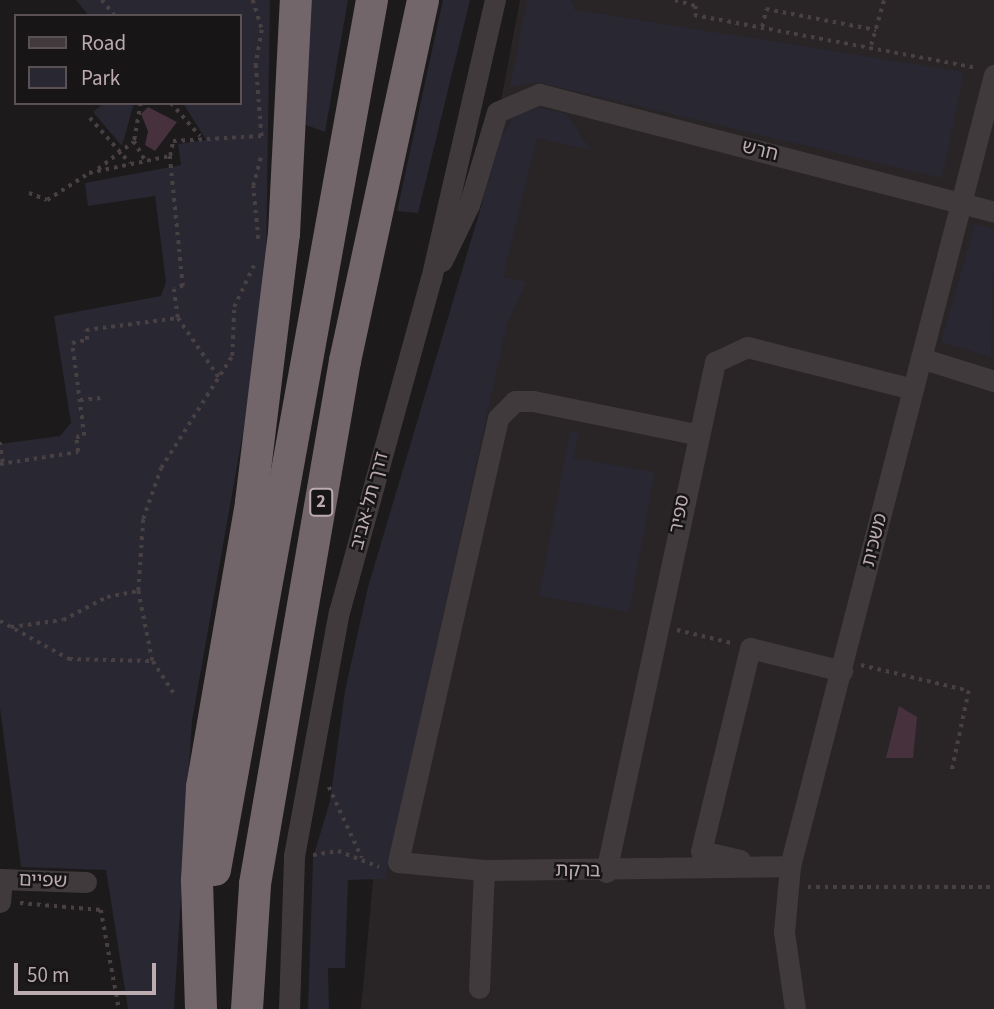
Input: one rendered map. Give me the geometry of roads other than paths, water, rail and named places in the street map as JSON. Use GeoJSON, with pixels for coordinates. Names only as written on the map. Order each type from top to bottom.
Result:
{"type":"FeatureCollection","features":[{"type":"Feature","properties":{"kind":"highway"},"geometry":{"type":"LineString","coordinates":[[200,971],[202,786],[251,502],[283,247],[296,0]]}},
{"type":"Feature","properties":{"kind":"highway","name":"2"},"geometry":{"type":"LineString","coordinates":[[201,1009],[200,971],[372,0]]}},
{"type":"Feature","properties":{"kind":"highway","name":"2"},"geometry":{"type":"LineString","coordinates":[[247,1009],[256,884],[343,375],[423,0]]}},
{"type":"Feature","properties":{"kind":"street","name":"דרך תל-אביב"},"geometry":{"type":"LineString","coordinates":[[289,1009],[294,856],[339,612],[431,278],[495,0]]}},
{"type":"Feature","properties":{"kind":"street","name":"משכית"},"geometry":{"type":"LineString","coordinates":[[795,1009],[784,932],[780,866],[851,668],[913,389],[964,202],[988,71]]}},
{"type":"Feature","properties":{"kind":"street","name":"חרש"},"geometry":{"type":"LineString","coordinates":[[431,278],[469,205],[498,112],[525,95],[557,97],[994,212]]}},
{"type":"Feature","properties":{"kind":"street","name":"ספיר"},"geometry":{"type":"LineString","coordinates":[[606,872],[710,372],[736,347],[913,389]]}},
{"type":"Feature","properties":{"kind":"street"},"geometry":{"type":"LineString","coordinates":[[921,358],[994,381]]}},
{"type":"Feature","properties":{"kind":"street","name":"ברקת"},"geometry":{"type":"LineString","coordinates":[[695,434],[533,401],[515,401],[498,418],[398,862],[484,870],[606,872],[780,866]]}},
{"type":"Feature","properties":{"kind":"street"},"geometry":{"type":"LineString","coordinates":[[780,866],[701,851],[750,648],[851,668]]}},
{"type":"Feature","properties":{"kind":"street"},"geometry":{"type":"LineString","coordinates":[[479,988],[484,870]]}},
{"type":"Feature","properties":{"kind":"street"},"geometry":{"type":"LineString","coordinates":[[0,902],[1,879]]}},
{"type":"Feature","properties":{"kind":"street","name":"שפיים"},"geometry":{"type":"LineString","coordinates":[[1,879],[86,882]]}}]}
